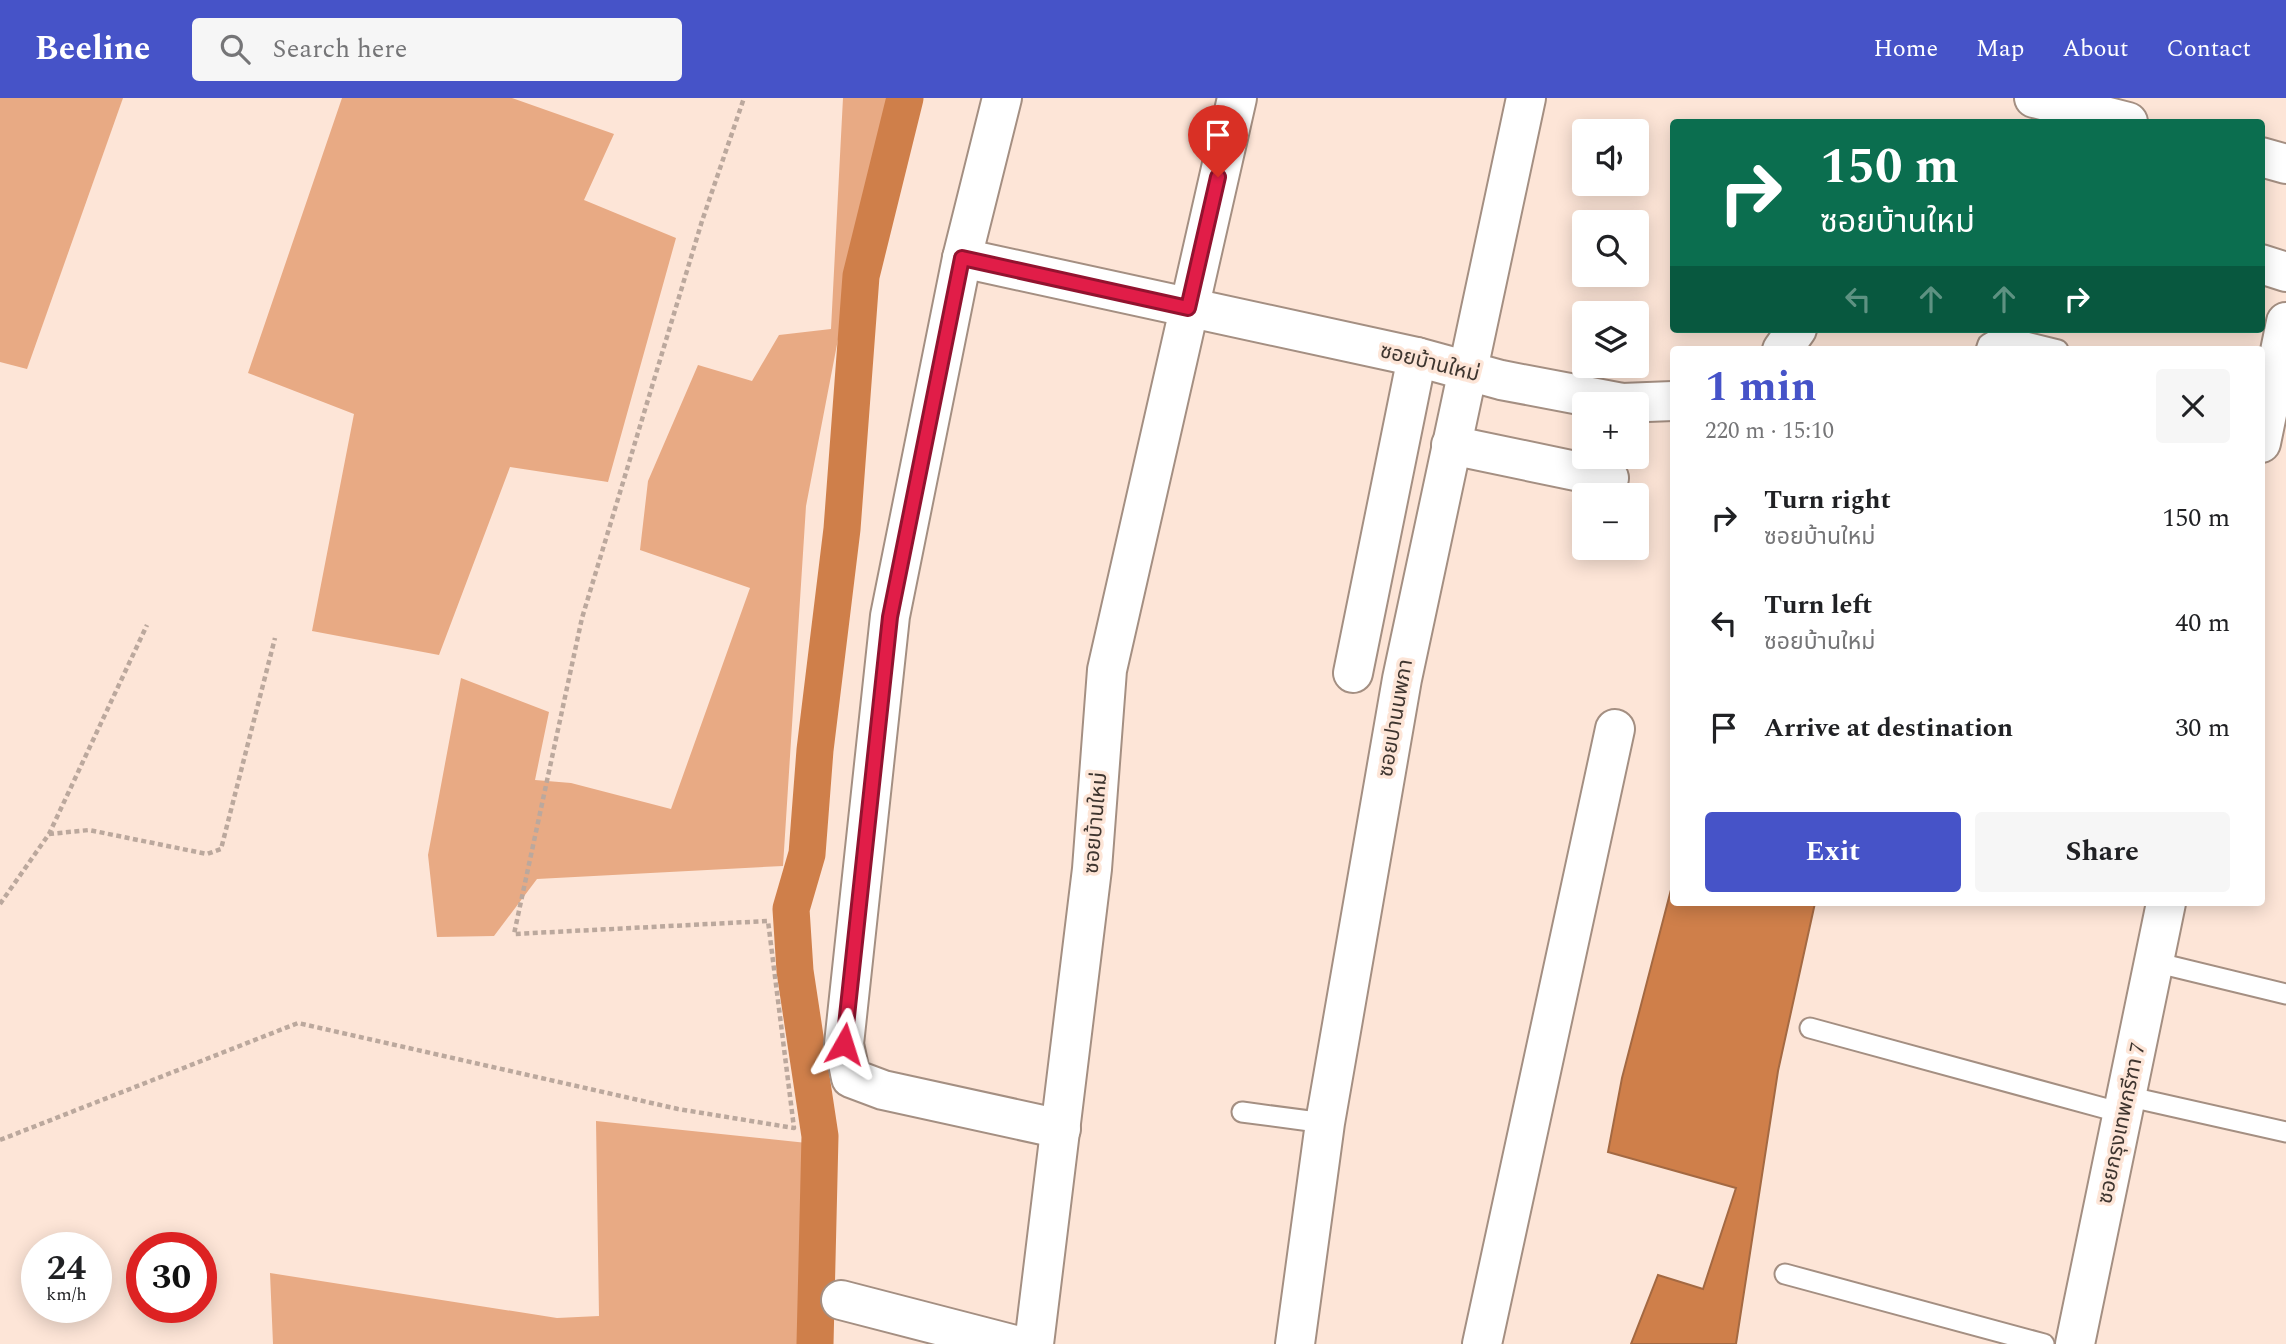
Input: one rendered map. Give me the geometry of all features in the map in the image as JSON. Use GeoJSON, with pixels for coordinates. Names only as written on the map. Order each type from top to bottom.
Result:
{"type":"FeatureCollection","features":[{"type":"Feature","properties":{"kind":"street"},"geometry":{"type":"LineString","coordinates":[[1002,98],[962,258],[890,617],[844,1044],[851,1078],[872,1086],[1061,1129]]}},
{"type":"Feature","properties":{"kind":"street","name":"ซอยบ้านใหม่"},"geometry":{"type":"LineString","coordinates":[[1034,1344],[1092,869],[1107,670],[1237,98]]}},
{"type":"Feature","properties":{"kind":"street","name":"ซอยปานนพภา"},"geometry":{"type":"LineString","coordinates":[[1295,1344],[1325,1123],[1402,679],[1466,369],[1526,98]]}},
{"type":"Feature","properties":{"kind":"street"},"geometry":{"type":"LineString","coordinates":[[2034,98],[2116,119]]}},
{"type":"Feature","properties":{"kind":"street"},"geometry":{"type":"LineString","coordinates":[[2265,158],[2286,163]]}},
{"type":"Feature","properties":{"kind":"street","name":"ซอยบ้านใหม่"},"geometry":{"type":"LineString","coordinates":[[962,258],[1417,357],[1501,380],[1622,403],[1670,401]]}},
{"type":"Feature","properties":{"kind":"street"},"geometry":{"type":"LineString","coordinates":[[2265,265],[2286,272]]}},
{"type":"Feature","properties":{"kind":"street"},"geometry":{"type":"LineString","coordinates":[[2266,397],[2286,322]]}},
{"type":"Feature","properties":{"kind":"street"},"geometry":{"type":"LineString","coordinates":[[1353,673],[1417,357]]}},
{"type":"Feature","properties":{"kind":"street"},"geometry":{"type":"LineString","coordinates":[[1451,445],[1609,478]]}},
{"type":"Feature","properties":{"kind":"street"},"geometry":{"type":"LineString","coordinates":[[1482,1344],[1615,729]]}},
{"type":"Feature","properties":{"kind":"street","name":"ซอยกรุงเทพกรีฑา 7"},"geometry":{"type":"LineString","coordinates":[[2075,1344],[2165,906]]}},
{"type":"Feature","properties":{"kind":"street"},"geometry":{"type":"LineString","coordinates":[[841,1300],[1012,1344]]}},
{"type":"Feature","properties":{"kind":"lane"},"geometry":{"type":"LineString","coordinates":[[1988,346],[2002,336],[2042,346]]}},
{"type":"Feature","properties":{"kind":"lane"},"geometry":{"type":"LineString","coordinates":[[2154,962],[2286,994]]}},
{"type":"Feature","properties":{"kind":"lane"},"geometry":{"type":"LineString","coordinates":[[1810,1028],[2124,1105],[2286,1132]]}},
{"type":"Feature","properties":{"kind":"lane"},"geometry":{"type":"LineString","coordinates":[[1242,1112],[1325,1123]]}},
{"type":"Feature","properties":{"kind":"lane"},"geometry":{"type":"LineString","coordinates":[[1785,1275],[2044,1344]]}},
{"type":"Feature","properties":{"kind":"path"},"geometry":{"type":"LineString","coordinates":[[0,1140],[298,1023],[678,1109],[794,1128],[768,922],[514,934],[582,618],[702,221],[744,98]]}},
{"type":"Feature","properties":{"kind":"path"},"geometry":{"type":"LineString","coordinates":[[0,904],[49,834],[147,625]]}},
{"type":"Feature","properties":{"kind":"path"},"geometry":{"type":"LineString","coordinates":[[49,834],[89,830],[207,854],[221,849],[275,638]]}},
{"type":"Feature","properties":{"kind":"shaded area"},"geometry":{"type":"Polygon","coordinates":[[[0,98],[123,98],[27,369],[0,362],[0,98]]]}},
{"type":"Feature","properties":{"kind":"shaded area"},"geometry":{"type":"Polygon","coordinates":[[[342,98],[512,98],[614,134],[584,200],[676,238],[608,482],[510,467],[439,655],[312,631],[354,414],[248,373],[342,98]]]}},
{"type":"Feature","properties":{"kind":"shaded area"},"geometry":{"type":"Polygon","coordinates":[[[843,98],[895,98],[844,308],[806,506],[783,866],[537,879],[494,936],[437,937],[428,855],[461,678],[549,712],[535,780],[571,783],[671,809],[750,588],[640,550],[648,481],[698,365],[752,381],[779,335],[831,329],[843,98]]]}},
{"type":"Feature","properties":{"kind":"shaded area"},"geometry":{"type":"Polygon","coordinates":[[[1670,894],[1670,906],[1814,906],[1778,1071],[1736,1344],[1631,1344],[1658,1275],[1703,1289],[1736,1188],[1608,1152],[1622,1078],[1670,894]]]}},
{"type":"Feature","properties":{"kind":"shaded area"},"geometry":{"type":"Polygon","coordinates":[[[596,1121],[807,1143],[800,1344],[273,1344],[270,1273],[557,1318],[599,1316],[596,1121]]]}},
{"type":"Feature","properties":{"kind":"waterway"},"geometry":{"type":"LineString","coordinates":[[815,1344],[820,1136],[795,971],[791,909],[807,854],[815,750],[842,529],[861,276],[905,98]]}},
{"type":"Feature","properties":{"kind":"route"},"geometry":{"type":"LineString","coordinates":[[844,1044],[890,617],[962,258],[1188,308],[1218,177]]}}]}
